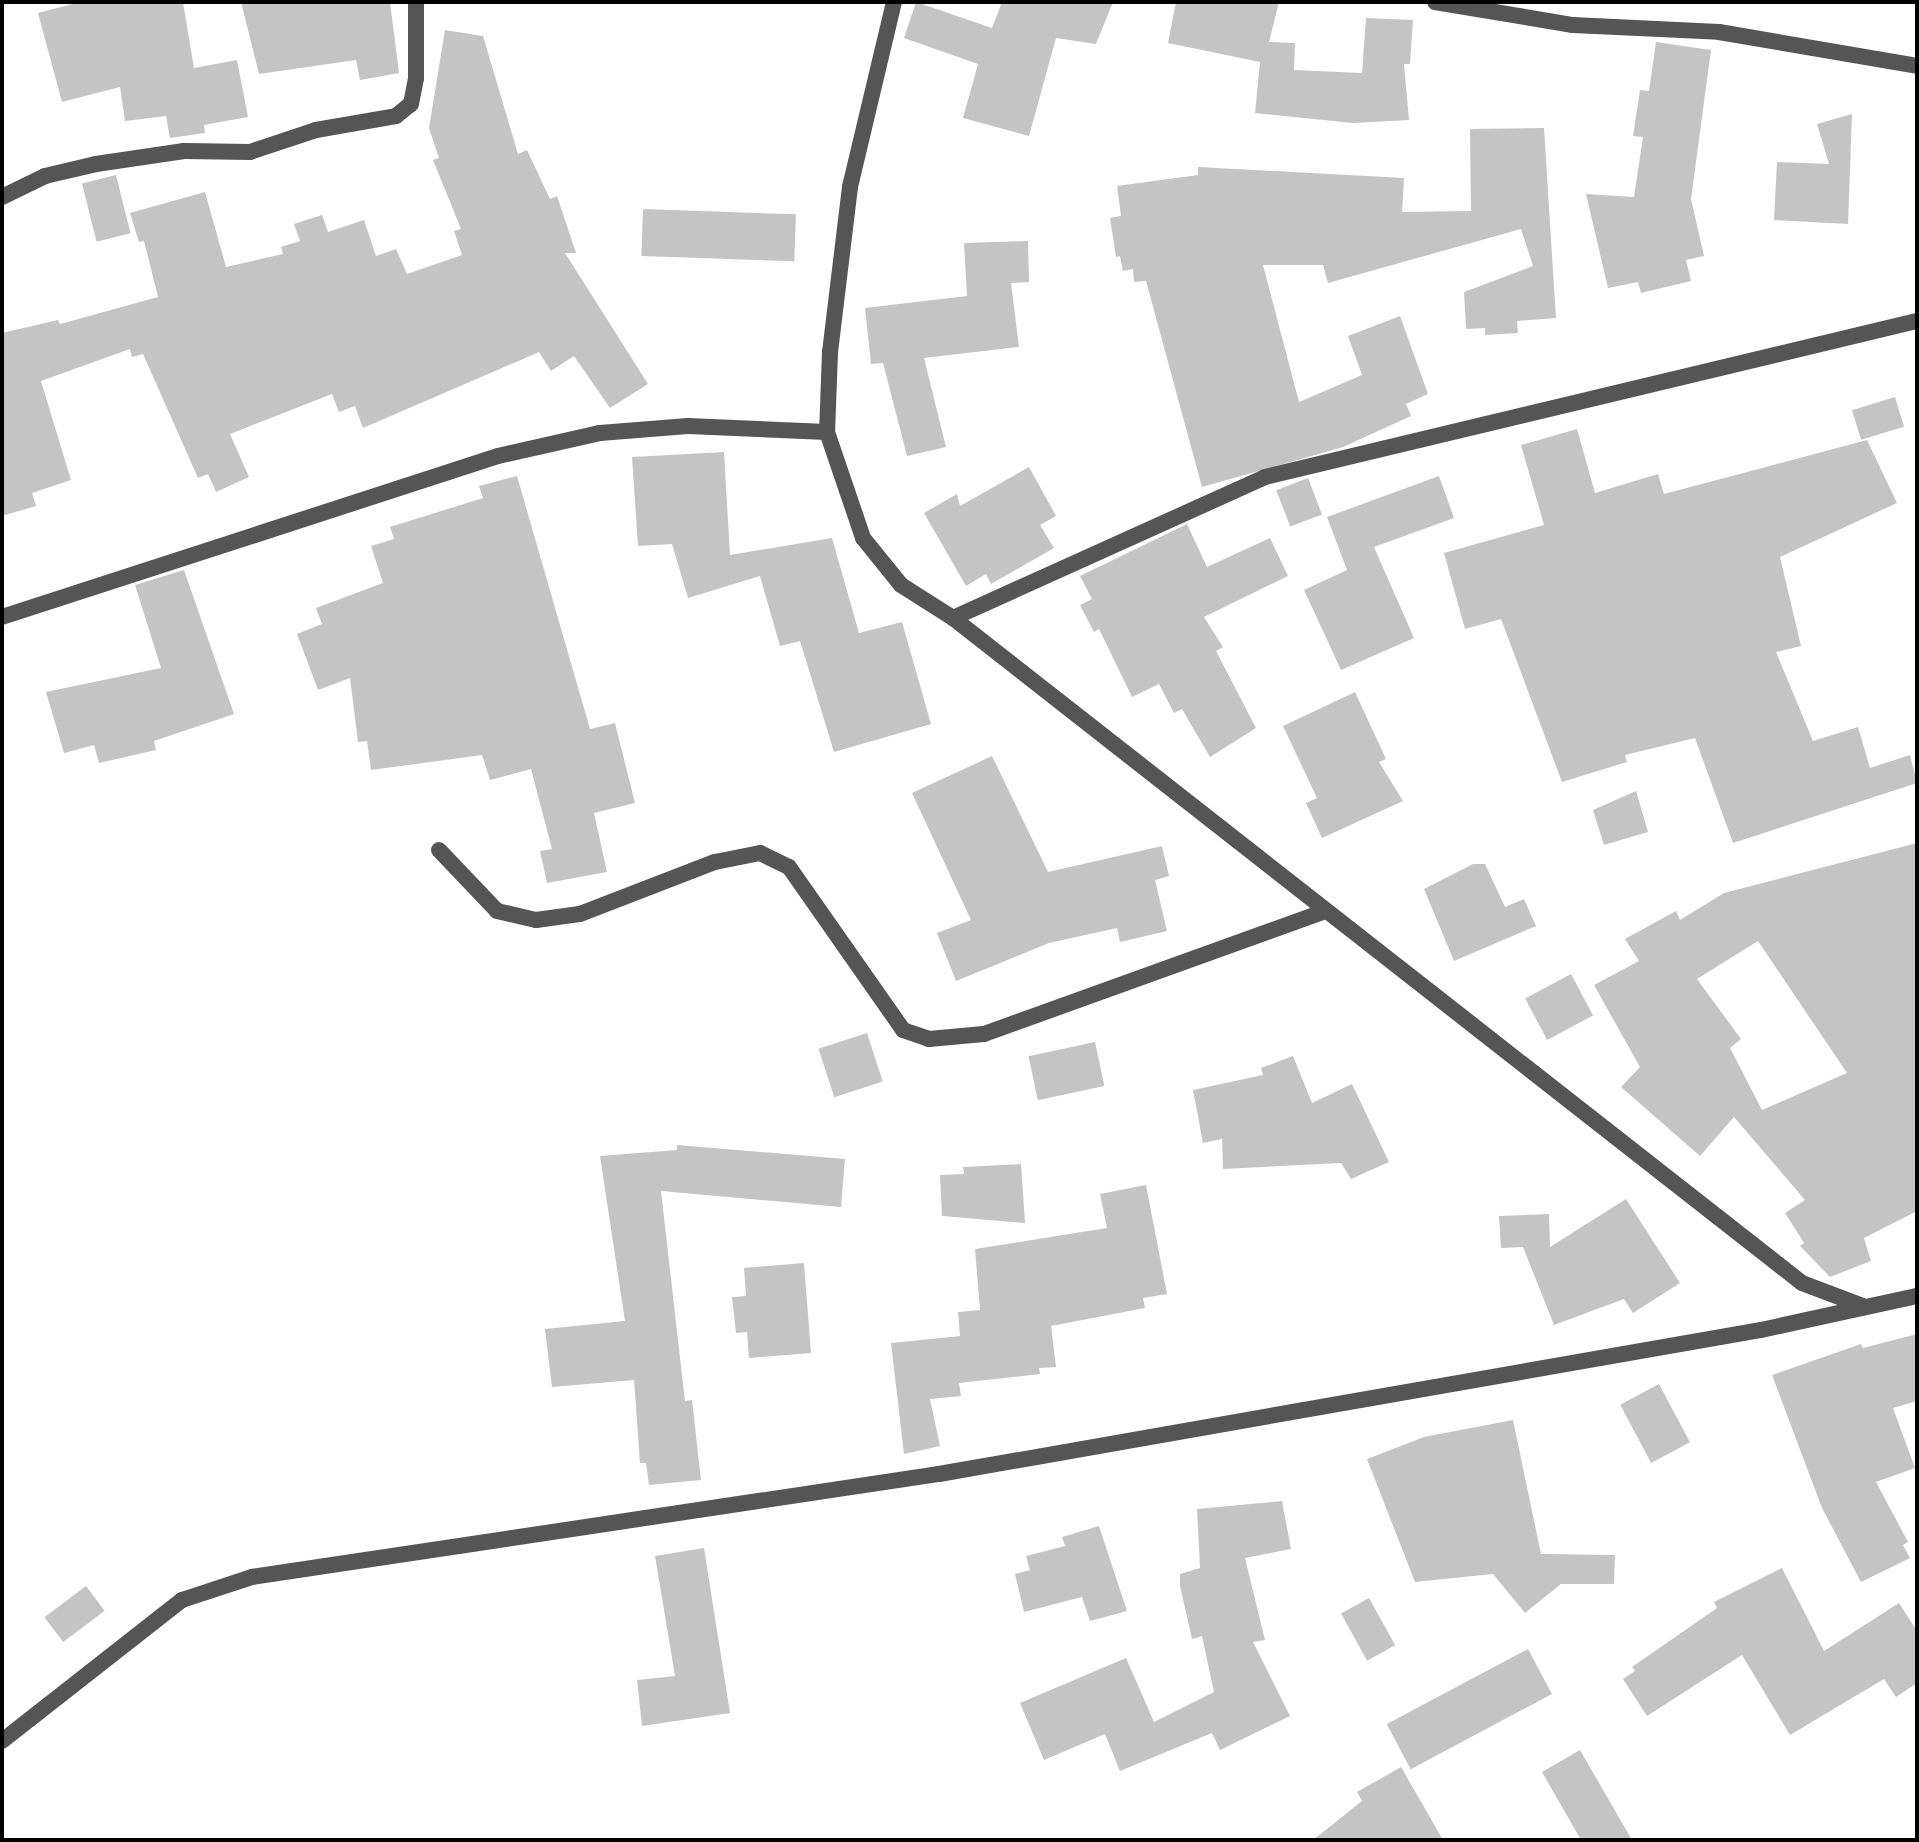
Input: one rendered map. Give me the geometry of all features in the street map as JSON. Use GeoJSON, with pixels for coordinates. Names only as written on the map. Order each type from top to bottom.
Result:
{"type":"FeatureCollection","features":[{"type":"Feature","properties":{"kind":"street"},"geometry":{"type":"LineString","coordinates":[[2,197],[45,176],[96,164],[184,151],[250,152],[316,130],[396,116],[411,104],[416,78],[416,2]]}},
{"type":"Feature","properties":{"kind":"street"},"geometry":{"type":"LineString","coordinates":[[894,2],[850,187],[827,432],[863,538],[901,585],[953,618],[1802,1283],[1865,1306]]}},
{"type":"Feature","properties":{"kind":"street"},"geometry":{"type":"LineString","coordinates":[[1435,2],[1573,25],[1719,32],[1917,66]]}},
{"type":"Feature","properties":{"kind":"street"},"geometry":{"type":"LineString","coordinates":[[953,618],[1265,477],[1917,321]]}},
{"type":"Feature","properties":{"kind":"street"},"geometry":{"type":"LineString","coordinates":[[2,617],[527,450],[600,433],[688,426],[827,432]]}},
{"type":"Feature","properties":{"kind":"street"},"geometry":{"type":"LineString","coordinates":[[439,850],[497,911],[536,920],[580,914],[715,862],[760,853],[789,867],[903,1030],[929,1039],[984,1034],[1325,911]]}},
{"type":"Feature","properties":{"kind":"street"},"geometry":{"type":"LineString","coordinates":[[2,1741],[182,1600],[252,1577],[939,1474],[1761,1330],[1917,1296]]}},
{"type":"Feature","properties":{"kind":"building"},"geometry":{"type":"Polygon","coordinates":[[[80,2],[183,2],[194,68],[237,60],[248,117],[204,125],[205,133],[170,138],[166,116],[125,121],[120,87],[62,102],[38,13],[80,2]]]}},
{"type":"Feature","properties":{"kind":"building"},"geometry":{"type":"Polygon","coordinates":[[[241,2],[390,2],[399,73],[360,80],[356,60],[259,74],[241,2]]]}},
{"type":"Feature","properties":{"kind":"building"},"geometry":{"type":"Polygon","coordinates":[[[916,2],[992,28],[1002,2],[1113,2],[1096,44],[1056,38],[1029,136],[963,118],[978,64],[904,38],[916,2]]]}},
{"type":"Feature","properties":{"kind":"building"},"geometry":{"type":"Polygon","coordinates":[[[1176,2],[1279,2],[1269,42],[1295,43],[1294,70],[1362,73],[1366,18],[1413,20],[1410,64],[1404,64],[1409,120],[1353,123],[1255,113],[1260,62],[1168,43],[1176,2]]]}},
{"type":"Feature","properties":{"kind":"building"},"geometry":{"type":"Polygon","coordinates":[[[445,30],[483,36],[518,154],[527,150],[550,199],[557,196],[576,253],[565,253],[648,384],[610,408],[574,356],[551,371],[539,352],[363,428],[355,406],[339,412],[332,394],[230,434],[249,477],[216,492],[208,474],[198,478],[143,354],[132,357],[130,349],[41,381],[71,480],[32,493],[36,506],[2,516],[2,333],[58,320],[60,324],[158,297],[144,241],[139,242],[130,213],[205,192],[226,267],[283,254],[281,247],[300,241],[294,224],[322,215],[328,232],[364,220],[376,256],[396,249],[407,274],[462,255],[454,231],[461,229],[433,160],[439,158],[429,128],[445,30]]]}},
{"type":"Feature","properties":{"kind":"building"},"geometry":{"type":"Polygon","coordinates":[[[1656,42],[1711,50],[1691,199],[1704,256],[1686,260],[1691,281],[1641,293],[1638,282],[1608,288],[1586,194],[1634,197],[1643,137],[1633,136],[1640,90],[1649,91],[1656,42]]]}},
{"type":"Feature","properties":{"kind":"building"},"geometry":{"type":"Polygon","coordinates":[[[1852,114],[1848,224],[1774,220],[1777,162],[1829,164],[1817,124],[1852,114]]]}},
{"type":"Feature","properties":{"kind":"building"},"geometry":{"type":"Polygon","coordinates":[[[1544,128],[1556,318],[1517,321],[1518,333],[1485,335],[1485,328],[1466,329],[1464,292],[1533,266],[1521,229],[1328,283],[1323,265],[1263,265],[1299,402],[1362,375],[1348,336],[1400,316],[1428,394],[1406,404],[1411,416],[1343,447],[1202,487],[1146,281],[1134,282],[1133,269],[1123,271],[1120,256],[1116,257],[1110,218],[1121,216],[1117,186],[1198,175],[1198,167],[1404,178],[1402,212],[1471,211],[1470,129],[1544,128]]]}},
{"type":"Feature","properties":{"kind":"building"},"geometry":{"type":"Polygon","coordinates":[[[116,175],[131,233],[97,242],[82,183],[116,175]]]}},
{"type":"Feature","properties":{"kind":"building"},"geometry":{"type":"Polygon","coordinates":[[[643,209],[796,214],[794,261],[641,256],[643,209]]]}},
{"type":"Feature","properties":{"kind":"building"},"geometry":{"type":"Polygon","coordinates":[[[1028,241],[1029,282],[1011,283],[1019,347],[924,358],[946,447],[907,456],[883,363],[871,364],[865,308],[967,296],[964,243],[1028,241]]]}},
{"type":"Feature","properties":{"kind":"building"},"geometry":{"type":"Polygon","coordinates":[[[1895,397],[1904,427],[1861,440],[1852,410],[1895,397]]]}},
{"type":"Feature","properties":{"kind":"building"},"geometry":{"type":"Polygon","coordinates":[[[1577,429],[1595,493],[1658,474],[1664,494],[1867,440],[1897,503],[1780,557],[1801,646],[1776,652],[1813,741],[1858,727],[1870,768],[1910,755],[1917,783],[1733,843],[1695,738],[1625,755],[1627,762],[1562,782],[1501,619],[1465,629],[1444,553],[1544,525],[1521,445],[1577,429]]]}},
{"type":"Feature","properties":{"kind":"building"},"geometry":{"type":"Polygon","coordinates":[[[724,452],[730,555],[832,538],[859,633],[902,622],[931,724],[834,752],[800,641],[780,646],[760,576],[688,598],[672,544],[638,546],[632,457],[724,452]]]}},
{"type":"Feature","properties":{"kind":"building"},"geometry":{"type":"Polygon","coordinates":[[[1029,467],[1056,516],[1040,525],[1054,548],[991,584],[986,574],[966,586],[924,513],[957,494],[960,506],[1029,467]]]}},
{"type":"Feature","properties":{"kind":"building"},"geometry":{"type":"Polygon","coordinates":[[[517,476],[590,729],[615,723],[635,803],[594,813],[607,872],[547,883],[540,851],[552,849],[531,769],[490,780],[482,755],[371,770],[367,741],[358,742],[350,678],[318,690],[297,634],[322,624],[316,608],[383,583],[371,546],[394,539],[390,527],[483,498],[479,486],[517,476]]]}},
{"type":"Feature","properties":{"kind":"building"},"geometry":{"type":"Polygon","coordinates":[[[1439,476],[1454,518],[1374,547],[1414,638],[1341,670],[1304,590],[1347,570],[1327,517],[1439,476]]]}},
{"type":"Feature","properties":{"kind":"building"},"geometry":{"type":"Polygon","coordinates":[[[1308,478],[1322,514],[1290,527],[1276,490],[1308,478]]]}},
{"type":"Feature","properties":{"kind":"building"},"geometry":{"type":"Polygon","coordinates":[[[1187,524],[1207,567],[1270,538],[1288,576],[1204,617],[1223,647],[1216,651],[1256,728],[1210,757],[1182,709],[1174,713],[1159,684],[1132,697],[1099,629],[1094,632],[1080,605],[1092,599],[1080,576],[1187,524]]]}},
{"type":"Feature","properties":{"kind":"building"},"geometry":{"type":"Polygon","coordinates":[[[184,570],[234,714],[154,741],[156,750],[99,763],[94,745],[64,753],[46,692],[161,668],[135,585],[184,570]]]}},
{"type":"Feature","properties":{"kind":"building"},"geometry":{"type":"Polygon","coordinates":[[[1355,692],[1386,759],[1379,762],[1403,801],[1322,838],[1306,803],[1317,798],[1283,726],[1355,692]]]}},
{"type":"Feature","properties":{"kind":"building"},"geometry":{"type":"Polygon","coordinates":[[[992,756],[1048,872],[1162,846],[1169,876],[1155,880],[1167,931],[1120,942],[1117,928],[1049,943],[956,981],[937,933],[971,920],[912,793],[992,756]]]}},
{"type":"Feature","properties":{"kind":"building"},"geometry":{"type":"Polygon","coordinates":[[[1636,791],[1648,832],[1604,845],[1593,810],[1636,791]]]}},
{"type":"Feature","properties":{"kind":"building"},"geometry":{"type":"Polygon","coordinates":[[[1917,843],[1917,1211],[1864,1238],[1871,1261],[1830,1277],[1800,1246],[1804,1243],[1785,1213],[1805,1200],[1734,1117],[1700,1156],[1621,1087],[1640,1067],[1594,985],[1639,961],[1625,939],[1676,911],[1680,920],[1724,893],[1917,843]],[[1758,941],[1697,979],[1741,1039],[1730,1048],[1762,1110],[1847,1073],[1758,941]]]}},
{"type":"Feature","properties":{"kind":"building"},"geometry":{"type":"Polygon","coordinates":[[[1473,864],[1485,864],[1505,907],[1524,899],[1536,926],[1454,961],[1424,889],[1473,864]]]}},
{"type":"Feature","properties":{"kind":"building"},"geometry":{"type":"Polygon","coordinates":[[[1571,974],[1593,1015],[1547,1040],[1525,998],[1571,974]]]}},
{"type":"Feature","properties":{"kind":"building"},"geometry":{"type":"Polygon","coordinates":[[[867,1033],[883,1082],[834,1097],[818,1049],[867,1033]]]}},
{"type":"Feature","properties":{"kind":"building"},"geometry":{"type":"Polygon","coordinates":[[[1095,1042],[1104,1086],[1038,1100],[1028,1056],[1095,1042]]]}},
{"type":"Feature","properties":{"kind":"building"},"geometry":{"type":"Polygon","coordinates":[[[1293,1056],[1312,1103],[1352,1084],[1389,1162],[1351,1179],[1341,1163],[1223,1169],[1222,1139],[1203,1143],[1193,1090],[1263,1075],[1261,1068],[1293,1056]]]}},
{"type":"Feature","properties":{"kind":"building"},"geometry":{"type":"Polygon","coordinates":[[[677,1145],[845,1159],[841,1207],[661,1191],[685,1401],[692,1400],[701,1480],[649,1485],[646,1463],[640,1463],[634,1380],[552,1387],[545,1329],[625,1321],[600,1156],[677,1150],[677,1145]]]}},
{"type":"Feature","properties":{"kind":"building"},"geometry":{"type":"Polygon","coordinates":[[[1021,1164],[1025,1223],[942,1216],[940,1175],[964,1174],[963,1167],[1021,1164]]]}},
{"type":"Feature","properties":{"kind":"building"},"geometry":{"type":"Polygon","coordinates":[[[1146,1185],[1167,1294],[1143,1298],[1145,1308],[1051,1326],[1056,1367],[1039,1368],[1040,1374],[959,1383],[961,1396],[930,1399],[940,1446],[904,1454],[891,1343],[960,1336],[958,1312],[980,1310],[975,1249],[1107,1228],[1100,1194],[1146,1185]]]}},
{"type":"Feature","properties":{"kind":"building"},"geometry":{"type":"Polygon","coordinates":[[[1626,1199],[1680,1283],[1633,1313],[1624,1299],[1554,1325],[1523,1247],[1501,1248],[1499,1216],[1549,1214],[1550,1247],[1626,1199]]]}},
{"type":"Feature","properties":{"kind":"building"},"geometry":{"type":"Polygon","coordinates":[[[804,1263],[811,1353],[749,1358],[747,1332],[736,1333],[732,1297],[746,1296],[744,1268],[804,1263]]]}},
{"type":"Feature","properties":{"kind":"building"},"geometry":{"type":"Polygon","coordinates":[[[1917,1334],[1917,1401],[1893,1408],[1915,1468],[1876,1482],[1908,1542],[1903,1545],[1910,1558],[1861,1582],[1822,1508],[1772,1375],[1861,1344],[1863,1348],[1917,1334]]]}},
{"type":"Feature","properties":{"kind":"building"},"geometry":{"type":"Polygon","coordinates":[[[1659,1384],[1690,1442],[1651,1463],[1620,1405],[1659,1384]]]}},
{"type":"Feature","properties":{"kind":"building"},"geometry":{"type":"Polygon","coordinates":[[[1513,1420],[1541,1554],[1615,1555],[1614,1584],[1561,1584],[1525,1613],[1493,1574],[1415,1582],[1367,1459],[1424,1437],[1513,1420]]]}},
{"type":"Feature","properties":{"kind":"building"},"geometry":{"type":"Polygon","coordinates":[[[1282,1501],[1291,1549],[1245,1558],[1265,1640],[1253,1642],[1290,1716],[1220,1750],[1212,1733],[1120,1771],[1105,1734],[1044,1760],[1020,1703],[1126,1658],[1154,1722],[1214,1692],[1202,1636],[1192,1639],[1180,1586],[1180,1574],[1200,1568],[1197,1509],[1282,1501]]]}},
{"type":"Feature","properties":{"kind":"building"},"geometry":{"type":"Polygon","coordinates":[[[1099,1526],[1127,1611],[1090,1621],[1082,1597],[1024,1612],[1015,1574],[1030,1570],[1026,1556],[1065,1546],[1062,1537],[1099,1526]]]}},
{"type":"Feature","properties":{"kind":"building"},"geometry":{"type":"Polygon","coordinates":[[[704,1548],[730,1713],[642,1726],[637,1680],[675,1676],[655,1556],[704,1548]]]}},
{"type":"Feature","properties":{"kind":"building"},"geometry":{"type":"Polygon","coordinates":[[[1782,1568],[1824,1651],[1899,1603],[1917,1631],[1917,1683],[1896,1697],[1884,1679],[1790,1735],[1742,1655],[1647,1716],[1623,1679],[1635,1671],[1632,1667],[1717,1608],[1714,1602],[1782,1568]]]}},
{"type":"Feature","properties":{"kind":"building"},"geometry":{"type":"Polygon","coordinates":[[[86,1586],[105,1611],[63,1642],[44,1617],[86,1586]]]}},
{"type":"Feature","properties":{"kind":"building"},"geometry":{"type":"Polygon","coordinates":[[[1369,1598],[1395,1645],[1367,1661],[1341,1614],[1369,1598]]]}},
{"type":"Feature","properties":{"kind":"building"},"geometry":{"type":"Polygon","coordinates":[[[1528,1649],[1552,1694],[1411,1769],[1387,1724],[1528,1649]]]}},
{"type":"Feature","properties":{"kind":"building"},"geometry":{"type":"Polygon","coordinates":[[[1580,1750],[1632,1840],[1581,1840],[1542,1772],[1580,1750]]]}},
{"type":"Feature","properties":{"kind":"building"},"geometry":{"type":"Polygon","coordinates":[[[1401,1767],[1443,1840],[1313,1840],[1362,1801],[1357,1792],[1401,1767]]]}}]}
